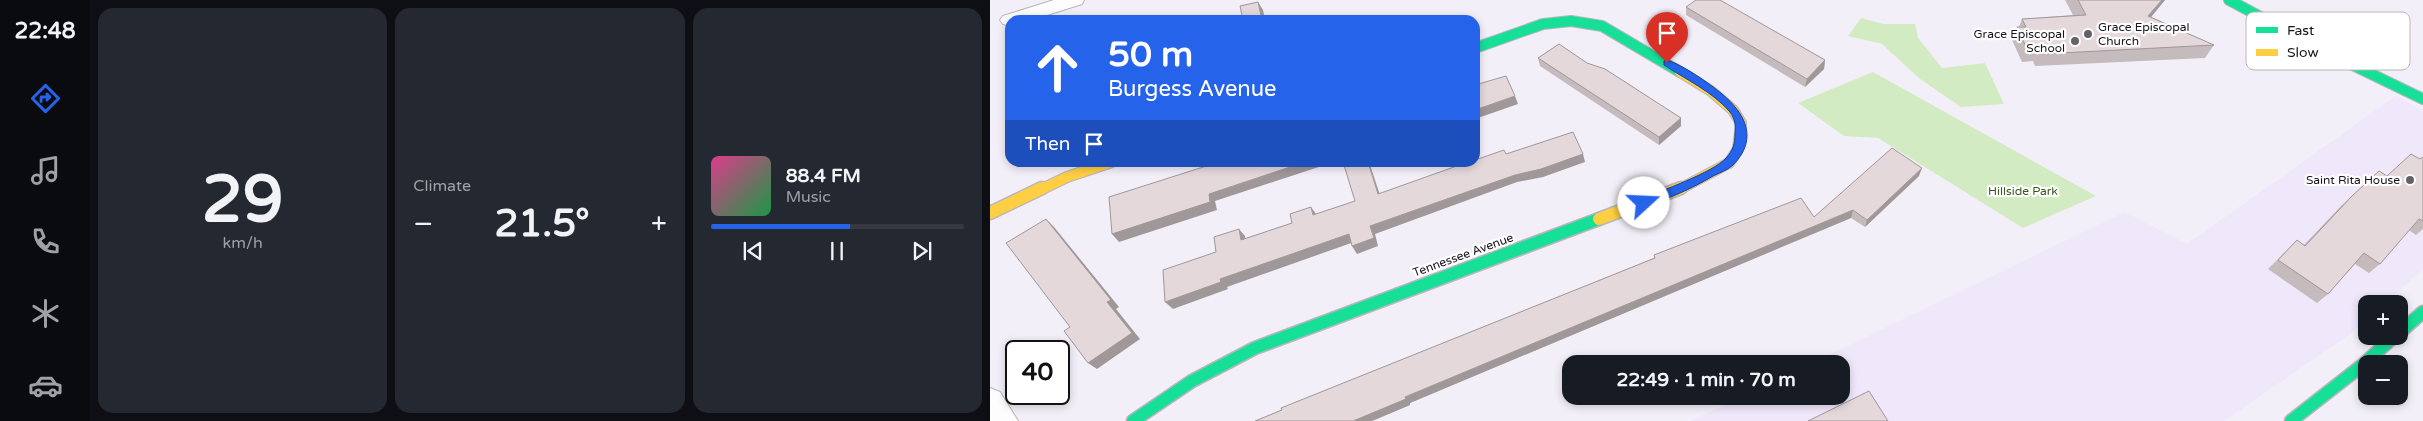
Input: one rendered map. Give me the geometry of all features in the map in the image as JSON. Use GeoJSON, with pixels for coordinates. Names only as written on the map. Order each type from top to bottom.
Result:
{"type":"FeatureCollection","features":[{"type":"Feature","properties":{"kind":"street"},"geometry":{"type":"LineString","coordinates":[[1026,15],[1075,0]]}},
{"type":"Feature","properties":{"kind":"street"},"geometry":{"type":"LineString","coordinates":[[2229,0],[2251,12]]}},
{"type":"Feature","properties":{"kind":"street","name":"Tennessee Avenue"},"geometry":{"type":"LineString","coordinates":[[1133,421],[1201,374],[1255,348],[1680,189],[1729,163],[1738,150],[1741,124],[1734,110],[1711,90],[1602,26],[1571,21],[1543,24],[1480,46]]}},
{"type":"Feature","properties":{"kind":"street"},"geometry":{"type":"LineString","coordinates":[[990,27],[1005,22]]}},
{"type":"Feature","properties":{"kind":"street"},"geometry":{"type":"LineString","coordinates":[[2363,70],[2423,99]]}},
{"type":"Feature","properties":{"kind":"street"},"geometry":{"type":"LineString","coordinates":[[990,213],[1067,177],[1097,167]]}},
{"type":"Feature","properties":{"kind":"street"},"geometry":{"type":"LineString","coordinates":[[2408,325],[2423,312]]}},
{"type":"Feature","properties":{"kind":"street"},"geometry":{"type":"LineString","coordinates":[[2291,421],[2385,345]]}},
{"type":"Feature","properties":{"kind":"street"},"geometry":{"type":"LineString","coordinates":[[990,401],[1004,421]]}},
{"type":"Feature","properties":{"kind":"shaded area"},"geometry":{"type":"Polygon","coordinates":[[[2396,96],[2423,111],[2423,269],[2394,295],[2358,295],[2358,326],[2350,334],[2224,421],[1691,421],[1724,405],[1850,405],[1850,355],[1829,355],[2125,212],[2187,244],[2396,96]]]}},
{"type":"Feature","properties":{"kind":"green space"},"geometry":{"type":"Polygon","coordinates":[[[1861,18],[1884,24],[1915,24],[1918,38],[1942,68],[1985,63],[2004,104],[1961,107],[1920,79],[1882,44],[1848,36],[1861,18]]]}},
{"type":"Feature","properties":{"kind":"green space","name":"Hillside Park"},"geometry":{"type":"Polygon","coordinates":[[[1873,72],[2096,196],[2023,228],[1878,138],[1844,136],[1798,103],[1873,72]]]}},
{"type":"Feature","properties":{"kind":"building"},"geometry":{"type":"Polygon","coordinates":[[[1696,0],[1720,0],[1825,60],[1807,79],[1686,7],[1696,0]]]}},
{"type":"Feature","properties":{"kind":"building","name":"Grace Episcopal Church"},"geometry":{"type":"Polygon","coordinates":[[[2078,0],[2162,0],[2148,16],[2214,45],[2041,54],[2039,49],[2027,49],[2017,27],[2026,27],[2022,19],[2086,15],[2078,0]]]}},
{"type":"Feature","properties":{"kind":"building"},"geometry":{"type":"Polygon","coordinates":[[[1258,2],[1261,15],[1242,15],[1240,6],[1258,2]]]}},
{"type":"Feature","properties":{"kind":"building"},"geometry":{"type":"Polygon","coordinates":[[[1559,44],[1587,63],[1605,69],[1681,118],[1659,137],[1538,58],[1559,44]]]}},
{"type":"Feature","properties":{"kind":"building"},"geometry":{"type":"Polygon","coordinates":[[[1506,76],[1515,96],[1480,108],[1480,84],[1506,76]]]}},
{"type":"Feature","properties":{"kind":"building"},"geometry":{"type":"Polygon","coordinates":[[[1573,132],[1583,154],[1541,169],[1515,175],[1370,226],[1374,238],[1352,246],[1349,234],[1220,279],[1221,282],[1165,302],[1163,270],[1216,252],[1214,237],[1239,229],[1241,240],[1292,223],[1290,214],[1311,207],[1313,215],[1355,201],[1345,167],[1370,167],[1378,194],[1454,167],[1480,167],[1480,158],[1504,150],[1506,154],[1573,132]]]}},
{"type":"Feature","properties":{"kind":"building"},"geometry":{"type":"Polygon","coordinates":[[[1892,148],[1922,168],[1867,220],[1853,210],[1405,397],[1406,399],[1353,421],[1255,421],[1282,410],[1281,408],[1655,258],[1654,255],[1801,198],[1814,217],[1892,148]]]}},
{"type":"Feature","properties":{"kind":"building"},"geometry":{"type":"Polygon","coordinates":[[[2411,154],[2420,159],[2423,157],[2423,221],[2419,219],[2380,264],[2364,253],[2328,294],[2278,260],[2297,240],[2305,246],[2352,196],[2379,171],[2387,176],[2411,154]]]}},
{"type":"Feature","properties":{"kind":"building"},"geometry":{"type":"Polygon","coordinates":[[[1203,167],[1290,167],[1209,194],[1210,202],[1112,234],[1109,197],[1203,167]]]}},
{"type":"Feature","properties":{"kind":"building"},"geometry":{"type":"Polygon","coordinates":[[[1046,219],[1111,300],[1107,302],[1132,333],[1088,363],[1064,331],[1070,327],[1006,243],[1046,219]]]}},
{"type":"Feature","properties":{"kind":"building"},"geometry":{"type":"Polygon","coordinates":[[[1869,391],[1888,421],[1808,421],[1841,405],[1850,405],[1850,400],[1869,391]]]}},
{"type":"Feature","properties":{"kind":"traffic: fast"},"geometry":{"type":"LineString","coordinates":[[2229,0],[2251,12]]}},
{"type":"Feature","properties":{"kind":"traffic: fast"},"geometry":{"type":"LineString","coordinates":[[1480,46],[1543,24],[1571,21],[1602,26],[1680,72]]}},
{"type":"Feature","properties":{"kind":"traffic: fast"},"geometry":{"type":"LineString","coordinates":[[2363,70],[2423,99]]}},
{"type":"Feature","properties":{"kind":"traffic: fast"},"geometry":{"type":"LineString","coordinates":[[1133,421],[1192,381],[1255,348],[1599,219]]}},
{"type":"Feature","properties":{"kind":"traffic: fast"},"geometry":{"type":"LineString","coordinates":[[2408,325],[2423,312]]}},
{"type":"Feature","properties":{"kind":"traffic: fast"},"geometry":{"type":"LineString","coordinates":[[2291,421],[2385,345]]}},
{"type":"Feature","properties":{"kind":"traffic: slow"},"geometry":{"type":"LineString","coordinates":[[1599,219],[1680,189],[1729,163],[1738,149],[1741,123],[1733,110],[1711,91],[1680,72]]}},
{"type":"Feature","properties":{"kind":"traffic: slow"},"geometry":{"type":"LineString","coordinates":[[990,213],[1067,177],[1097,167]]}},
{"type":"Feature","properties":{"kind":"place","name":"Grace Episcopal Church"},"geometry":{"type":"Point","coordinates":[2088,34]}},
{"type":"Feature","properties":{"kind":"place","name":"Grace Episcopal School"},"geometry":{"type":"Point","coordinates":[2075,41]}},
{"type":"Feature","properties":{"kind":"place","name":"Saint Rita House"},"geometry":{"type":"Point","coordinates":[2410,180]}},
{"type":"Feature","properties":{"kind":"route"},"geometry":{"type":"LineString","coordinates":[[1644,203],[1680,189],[1729,163],[1738,150],[1741,124],[1734,110],[1711,90],[1667,63]]}}]}
